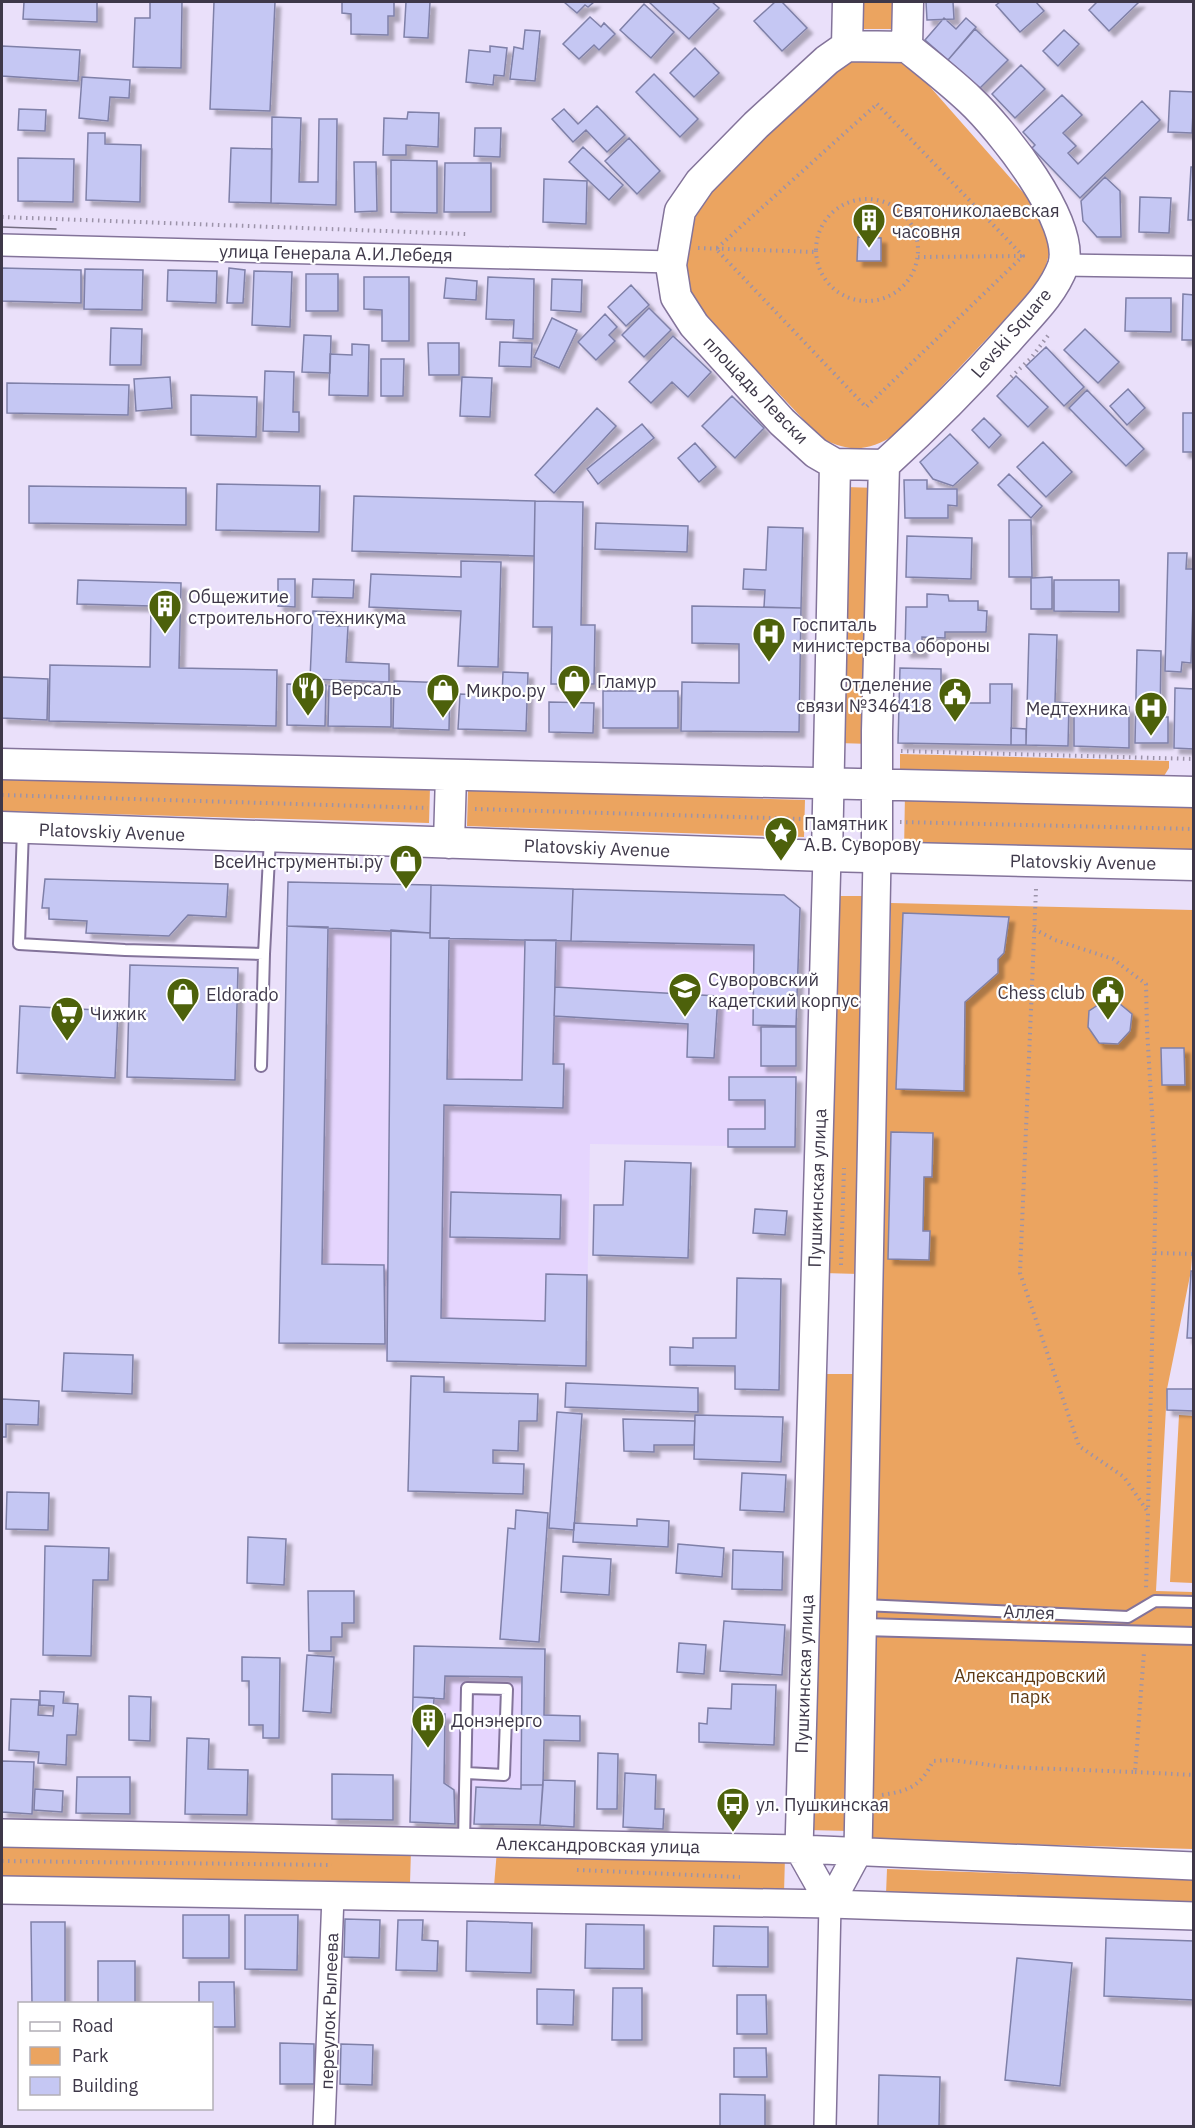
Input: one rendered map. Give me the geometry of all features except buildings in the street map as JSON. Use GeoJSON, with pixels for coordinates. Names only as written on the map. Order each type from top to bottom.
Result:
{"type":"FeatureCollection","features":[{"type":"Feature","properties":{"kind":"main road"},"geometry":{"type":"LineString","coordinates":[[847,46],[848,2]]}},
{"type":"Feature","properties":{"kind":"main road"},"geometry":{"type":"LineString","coordinates":[[907,46],[908,2]]}},
{"type":"Feature","properties":{"kind":"main road"},"geometry":{"type":"LineString","coordinates":[[671,262],[680,211],[699,182],[756,125],[827,60],[847,46],[907,46],[971,101],[1001,134],[1028,171],[1057,219],[1063,243],[1063,265]]}},
{"type":"Feature","properties":{"kind":"main road","name":"площадь Левски"},"geometry":{"type":"LineString","coordinates":[[671,262],[676,297],[694,325],[775,415],[816,453],[835,464]]}},
{"type":"Feature","properties":{"kind":"main road","name":"Levski Square"},"geometry":{"type":"LineString","coordinates":[[884,465],[998,352],[1046,297],[1063,265]]}},
{"type":"Feature","properties":{"kind":"main road"},"geometry":{"type":"LineString","coordinates":[[835,464],[884,465],[876,784],[877,857]]}},
{"type":"Feature","properties":{"kind":"main road","name":"Пушкинская улица"},"geometry":{"type":"LineString","coordinates":[[827,856],[835,464]]}},
{"type":"Feature","properties":{"kind":"main road"},"geometry":{"type":"LineString","coordinates":[[2,764],[1194,792]]}},
{"type":"Feature","properties":{"kind":"main road"},"geometry":{"type":"LineString","coordinates":[[449,843],[451,775]]}},
{"type":"Feature","properties":{"kind":"main road","name":"Platovskiy Avenue"},"geometry":{"type":"LineString","coordinates":[[12,828],[827,856],[1194,865]]}},
{"type":"Feature","properties":{"kind":"street","name":"улица Генерала А.И.Лебедя"},"geometry":{"type":"LineString","coordinates":[[2,245],[671,262]]}},
{"type":"Feature","properties":{"kind":"street"},"geometry":{"type":"LineString","coordinates":[[1063,265],[1194,267]]}},
{"type":"Feature","properties":{"kind":"street","name":"Пушкинская улица"},"geometry":{"type":"LineString","coordinates":[[799,1849],[827,856]]}},
{"type":"Feature","properties":{"kind":"street"},"geometry":{"type":"LineString","coordinates":[[825,2127],[830,1904],[858,1852],[877,857]]}},
{"type":"Feature","properties":{"kind":"street","name":"Аллея"},"geometry":{"type":"LineString","coordinates":[[863,1616],[1145,1635],[1194,1636]]}},
{"type":"Feature","properties":{"kind":"street","name":"Александровская улица"},"geometry":{"type":"LineString","coordinates":[[2,1833],[799,1849],[1194,1866]]}},
{"type":"Feature","properties":{"kind":"street"},"geometry":{"type":"LineString","coordinates":[[799,1849],[830,1904]]}},
{"type":"Feature","properties":{"kind":"street"},"geometry":{"type":"LineString","coordinates":[[2,1890],[830,1904],[1194,1916]]}},
{"type":"Feature","properties":{"kind":"street","name":"переулок Рылеева"},"geometry":{"type":"LineString","coordinates":[[324,2127],[333,1896]]}},
{"type":"Feature","properties":{"kind":"lane"},"geometry":{"type":"LineString","coordinates":[[12,828],[19,944],[264,954]]}},
{"type":"Feature","properties":{"kind":"lane"},"geometry":{"type":"LineString","coordinates":[[261,1066],[270,837]]}},
{"type":"Feature","properties":{"kind":"lane"},"geometry":{"type":"LineString","coordinates":[[863,1616],[1128,1617],[1155,1601],[1194,1602]]}},
{"type":"Feature","properties":{"kind":"lane"},"geometry":{"type":"LineString","coordinates":[[464,1842],[467,1688],[507,1689],[504,1775],[466,1773]]}},
{"type":"Feature","properties":{"kind":"path"},"geometry":{"type":"LineString","coordinates":[[877,104],[1023,256],[866,407],[716,249],[877,104]]}},
{"type":"Feature","properties":{"kind":"path"},"geometry":{"type":"LineString","coordinates":[[870,199],[890,205],[903,214],[912,226],[918,241],[918,257],[914,271],[901,288],[882,299],[868,301],[851,299],[837,291],[825,279],[818,264],[816,247],[820,231],[829,217],[842,206],[858,200],[870,199]]}},
{"type":"Feature","properties":{"kind":"path"},"geometry":{"type":"LineString","coordinates":[[918,257],[1023,256]]}},
{"type":"Feature","properties":{"kind":"path"},"geometry":{"type":"LineString","coordinates":[[1006,382],[1031,358],[1056,326]]}},
{"type":"Feature","properties":{"kind":"path"},"geometry":{"type":"LineString","coordinates":[[877,751],[1194,759]]}},
{"type":"Feature","properties":{"kind":"path"},"geometry":{"type":"LineString","coordinates":[[2,795],[827,820]]}},
{"type":"Feature","properties":{"kind":"path"},"geometry":{"type":"LineString","coordinates":[[877,822],[1194,829]]}},
{"type":"Feature","properties":{"kind":"path"},"geometry":{"type":"LineString","coordinates":[[1036,889],[1020,1273],[1079,1446],[1124,1476],[1148,1512]]}},
{"type":"Feature","properties":{"kind":"path"},"geometry":{"type":"LineString","coordinates":[[1034,929],[1055,939],[1113,959],[1146,984],[1156,1179],[1145,1607]]}},
{"type":"Feature","properties":{"kind":"path"},"geometry":{"type":"LineString","coordinates":[[1155,1253],[1194,1254]]}},
{"type":"Feature","properties":{"kind":"path"},"geometry":{"type":"LineString","coordinates":[[1135,1772],[1145,1635]]}},
{"type":"Feature","properties":{"kind":"path"},"geometry":{"type":"LineString","coordinates":[[859,1800],[897,1793],[916,1785],[926,1777],[933,1761],[951,1760],[1006,1767],[1194,1775]]}},
{"type":"Feature","properties":{"kind":"path"},"geometry":{"type":"LineString","coordinates":[[2,1861],[335,1865]]}},
{"type":"Feature","properties":{"kind":"path"},"geometry":{"type":"LineString","coordinates":[[576,1870],[751,1877]]}},
{"type":"Feature","properties":{"kind":"shaded area"},"geometry":{"type":"Polygon","coordinates":[[[288,882],[784,895],[800,908],[795,1147],[590,1144],[586,1366],[387,1361],[384,1344],[279,1343],[288,882]]]}},
{"type":"Feature","properties":{"kind":"shaded area"},"geometry":{"type":"Polygon","coordinates":[[[414,1646],[545,1649],[544,1714],[580,1716],[580,1741],[544,1740],[540,1825],[410,1822],[414,1646]]]}},
{"type":"Feature","properties":{"kind":"green space"},"geometry":{"type":"Polygon","coordinates":[[[861,2],[896,2],[895,29],[860,29],[861,2]]]}},
{"type":"Feature","properties":{"kind":"green space"},"geometry":{"type":"Polygon","coordinates":[[[855,58],[901,60],[917,72],[1028,198],[1053,239],[1042,280],[897,434],[877,444],[860,448],[843,447],[822,439],[688,298],[684,283],[691,234],[698,208],[719,181],[841,64],[855,58]]]}},
{"type":"Feature","properties":{"kind":"green space"},"geometry":{"type":"Polygon","coordinates":[[[845,487],[878,488],[871,744],[838,743],[845,487]]]}},
{"type":"Feature","properties":{"kind":"green space"},"geometry":{"type":"Polygon","coordinates":[[[900,754],[1169,761],[1169,768],[1164,776],[900,770],[900,754]]]}},
{"type":"Feature","properties":{"kind":"green space"},"geometry":{"type":"Polygon","coordinates":[[[2,774],[430,787],[429,823],[2,811],[2,774]]]}},
{"type":"Feature","properties":{"kind":"green space"},"geometry":{"type":"Polygon","coordinates":[[[468,790],[805,800],[804,837],[467,826],[468,790]]]}},
{"type":"Feature","properties":{"kind":"green space"},"geometry":{"type":"Polygon","coordinates":[[[905,793],[1193,799],[1193,858],[904,852],[905,793]]]}},
{"type":"Feature","properties":{"kind":"green space"},"geometry":{"type":"Polygon","coordinates":[[[835,896],[866,896],[859,1274],[823,1273],[835,896]]]}},
{"type":"Feature","properties":{"kind":"green space","name":"Александровский парк"},"geometry":{"type":"Polygon","coordinates":[[[891,903],[1193,910],[1193,1243],[1191,1271],[1167,1389],[1156,1591],[1193,1592],[1193,1849],[869,1840],[891,903]]]}},
{"type":"Feature","properties":{"kind":"green space"},"geometry":{"type":"Polygon","coordinates":[[[822,1374],[854,1374],[848,1831],[808,1830],[822,1374]]]}},
{"type":"Feature","properties":{"kind":"green space"},"geometry":{"type":"Polygon","coordinates":[[[1179,1415],[1193,1416],[1193,1583],[1170,1582],[1179,1415]]]}},
{"type":"Feature","properties":{"kind":"green space"},"geometry":{"type":"Polygon","coordinates":[[[2,1844],[411,1850],[410,1883],[2,1877],[2,1844]]]}},
{"type":"Feature","properties":{"kind":"green space"},"geometry":{"type":"Polygon","coordinates":[[[497,1850],[785,1857],[784,1893],[494,1886],[497,1850]]]}},
{"type":"Feature","properties":{"kind":"green space"},"geometry":{"type":"Polygon","coordinates":[[[887,1869],[1194,1880],[1193,1903],[886,1894],[887,1869]]]}},
{"type":"Feature","properties":{"kind":"tram line"},"geometry":{"type":"LineString","coordinates":[[2,227],[56,229]]}},
{"type":"Feature","properties":{"kind":"place","name":"Святониколаевская часовня"},"geometry":{"type":"Point","coordinates":[869,249]}},
{"type":"Feature","properties":{"kind":"place","name":"Общежитие строительного техникума"},"geometry":{"type":"Point","coordinates":[165,635]}},
{"type":"Feature","properties":{"kind":"place","name":"Госпиталь министерства обороны"},"geometry":{"type":"Point","coordinates":[769,663]}},
{"type":"Feature","properties":{"kind":"place","name":"Гламур"},"geometry":{"type":"Point","coordinates":[574,710]}},
{"type":"Feature","properties":{"kind":"place","name":"Версаль"},"geometry":{"type":"Point","coordinates":[308,717]}},
{"type":"Feature","properties":{"kind":"place","name":"Микро.ру"},"geometry":{"type":"Point","coordinates":[443,719]}},
{"type":"Feature","properties":{"kind":"place","name":"Отделение связи №346418"},"geometry":{"type":"Point","coordinates":[955,723]}},
{"type":"Feature","properties":{"kind":"place","name":"Медтехника"},"geometry":{"type":"Point","coordinates":[1151,737]}},
{"type":"Feature","properties":{"kind":"place","name":"Памятник А.В. Суворову"},"geometry":{"type":"Point","coordinates":[781,862]}},
{"type":"Feature","properties":{"kind":"place","name":"ВсеИнструменты.ру"},"geometry":{"type":"Point","coordinates":[406,890]}},
{"type":"Feature","properties":{"kind":"place","name":"Суворовский кадетский корпус"},"geometry":{"type":"Point","coordinates":[685,1018]}},
{"type":"Feature","properties":{"kind":"place","name":"Chess club"},"geometry":{"type":"Point","coordinates":[1108,1021]}},
{"type":"Feature","properties":{"kind":"place","name":"Eldorado"},"geometry":{"type":"Point","coordinates":[183,1023]}},
{"type":"Feature","properties":{"kind":"place","name":"Чижик"},"geometry":{"type":"Point","coordinates":[67,1042]}},
{"type":"Feature","properties":{"kind":"place","name":"Донэнерго"},"geometry":{"type":"Point","coordinates":[428,1749]}},
{"type":"Feature","properties":{"kind":"place","name":"ул. Пушкинская"},"geometry":{"type":"Point","coordinates":[733,1833]}}]}
